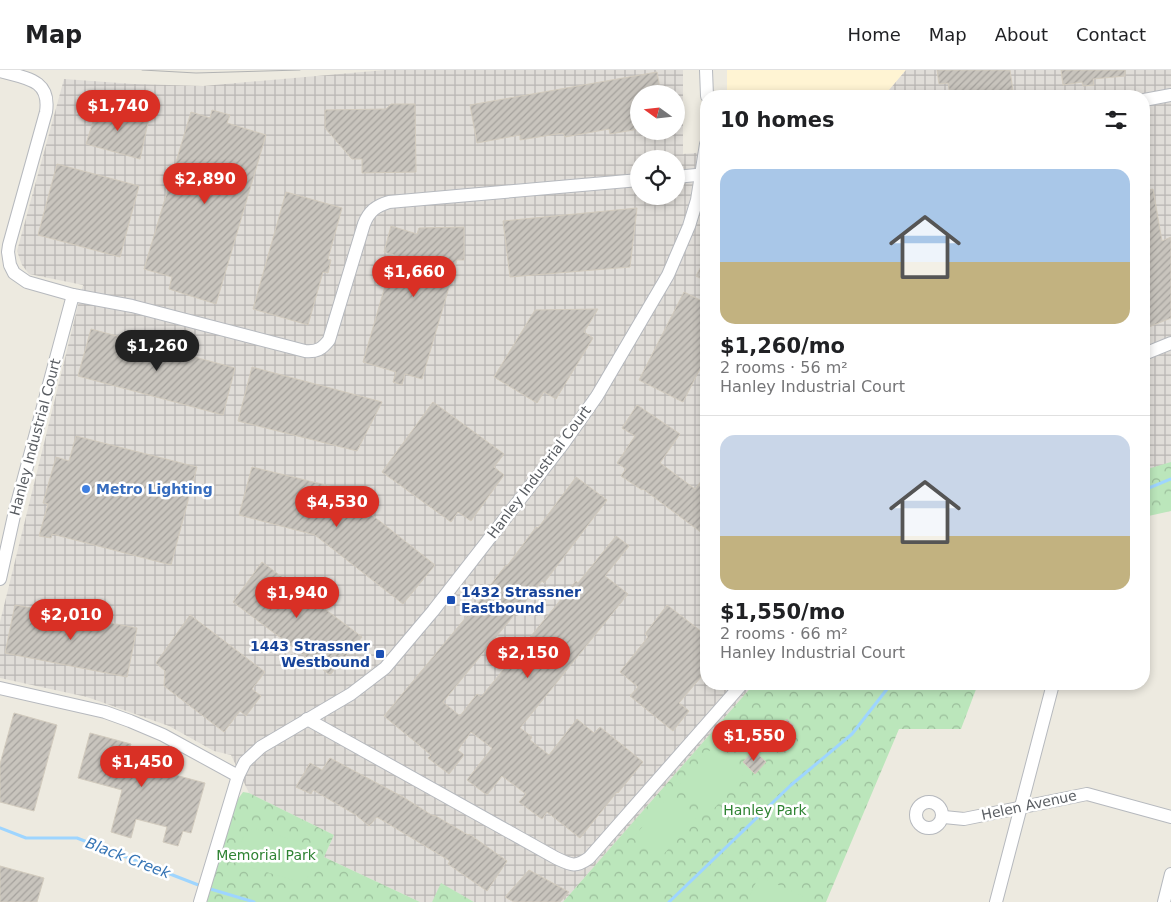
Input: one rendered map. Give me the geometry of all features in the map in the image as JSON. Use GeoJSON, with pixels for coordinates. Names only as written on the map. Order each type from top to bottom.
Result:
{"type":"FeatureCollection","features":[{"type":"Feature","properties":{"kind":"street"},"geometry":{"type":"LineString","coordinates":[[706,70],[707,90]]}},
{"type":"Feature","properties":{"kind":"street"},"geometry":{"type":"LineString","coordinates":[[0,72],[31,80],[45,90],[48,101],[9,245],[10,265],[14,273],[28,282],[73,295],[132,306],[305,351],[313,352],[319,350],[329,340],[364,224],[371,210],[378,206],[388,202],[630,181]]}},
{"type":"Feature","properties":{"kind":"street"},"geometry":{"type":"LineString","coordinates":[[1150,99],[1171,95]]}},
{"type":"Feature","properties":{"kind":"street"},"geometry":{"type":"LineString","coordinates":[[685,176],[700,174]]}},
{"type":"Feature","properties":{"kind":"street","name":"Hanley Industrial Court"},"geometry":{"type":"LineString","coordinates":[[201,901],[238,776],[245,762],[252,754],[351,694],[369,681],[396,656],[563,444],[597,396],[668,275],[689,226],[700,189]]}},
{"type":"Feature","properties":{"kind":"street","name":"Hanley Industrial Court"},"geometry":{"type":"LineString","coordinates":[[0,579],[15,511],[73,295]]}},
{"type":"Feature","properties":{"kind":"street"},"geometry":{"type":"LineString","coordinates":[[1150,352],[1171,343]]}},
{"type":"Feature","properties":{"kind":"street"},"geometry":{"type":"LineString","coordinates":[[0,688],[105,712],[130,721],[163,735],[238,776]]}},
{"type":"Feature","properties":{"kind":"street"},"geometry":{"type":"LineString","coordinates":[[307,719],[556,858],[573,865],[581,864],[589,858],[737,690]]}},
{"type":"Feature","properties":{"kind":"street"},"geometry":{"type":"LineString","coordinates":[[996,902],[1051,690]]}},
{"type":"Feature","properties":{"kind":"street","name":"Helen Avenue"},"geometry":{"type":"LineString","coordinates":[[944,817],[964,819],[1020,806],[1087,794],[1171,817]]}},
{"type":"Feature","properties":{"kind":"street"},"geometry":{"type":"LineString","coordinates":[[1164,902],[1171,874]]}},
{"type":"Feature","properties":{"kind":"shaded area"},"geometry":{"type":"Polygon","coordinates":[[[385,70],[683,70],[683,85],[630,85],[630,140],[683,140],[683,150],[630,150],[630,205],[685,205],[685,154],[700,153],[700,690],[749,690],[563,902],[474,902],[442,884],[432,902],[420,902],[324,857],[334,835],[249,793],[231,755],[214,751],[169,726],[87,697],[0,678],[0,622],[83,285],[29,274],[22,265],[17,251],[64,79],[203,86],[385,70]]]}},
{"type":"Feature","properties":{"kind":"shaded area"},"geometry":{"type":"Polygon","coordinates":[[[727,70],[906,70],[889,90],[727,90],[727,70]]]}},
{"type":"Feature","properties":{"kind":"shaded area"},"geometry":{"type":"Polygon","coordinates":[[[906,70],[1171,70],[1171,468],[1150,477],[1150,90],[889,90],[906,70]]]}},
{"type":"Feature","properties":{"kind":"green space"},"geometry":{"type":"Polygon","coordinates":[[[1171,462],[1171,511],[1150,516],[1150,468],[1171,462]]]}},
{"type":"Feature","properties":{"kind":"green space","name":"Hanley Park"},"geometry":{"type":"Polygon","coordinates":[[[749,690],[976,690],[961,729],[899,729],[826,902],[563,902],[749,690]]]}},
{"type":"Feature","properties":{"kind":"green space"},"geometry":{"type":"Polygon","coordinates":[[[712,748],[743,775],[712,811],[680,784],[712,748]]]}},
{"type":"Feature","properties":{"kind":"green space","name":"Memorial Park"},"geometry":{"type":"Polygon","coordinates":[[[243,792],[249,793],[334,835],[324,857],[420,902],[200,902],[212,864],[238,799],[243,792]]]}},
{"type":"Feature","properties":{"kind":"green space"},"geometry":{"type":"Polygon","coordinates":[[[670,795],[696,818],[662,856],[636,834],[670,795]]]}},
{"type":"Feature","properties":{"kind":"green space"},"geometry":{"type":"Polygon","coordinates":[[[253,828],[308,844],[313,852],[314,862],[305,881],[296,881],[243,865],[239,856],[240,845],[245,834],[253,828]]]}},
{"type":"Feature","properties":{"kind":"green space"},"geometry":{"type":"Polygon","coordinates":[[[759,876],[809,899],[807,902],[755,902],[748,899],[759,876]]]}},
{"type":"Feature","properties":{"kind":"green space"},"geometry":{"type":"Polygon","coordinates":[[[441,883],[474,902],[432,902],[441,883]]]}},
{"type":"Feature","properties":{"kind":"building"},"geometry":{"type":"Polygon","coordinates":[[[937,70],[1010,70],[1013,90],[949,90],[948,83],[939,84],[937,70]]]}},
{"type":"Feature","properties":{"kind":"building"},"geometry":{"type":"Polygon","coordinates":[[[1061,70],[1125,70],[1125,76],[1093,79],[1094,85],[1083,86],[1082,82],[1063,85],[1061,70]]]}},
{"type":"Feature","properties":{"kind":"building"},"geometry":{"type":"Polygon","coordinates":[[[657,72],[659,85],[630,85],[630,131],[610,134],[609,129],[565,137],[563,133],[520,140],[520,135],[477,143],[470,105],[657,72]]]}},
{"type":"Feature","properties":{"kind":"building"},"geometry":{"type":"Polygon","coordinates":[[[391,104],[415,104],[416,172],[362,173],[362,159],[352,159],[325,128],[325,110],[386,109],[391,104]]]}},
{"type":"Feature","properties":{"kind":"building"},"geometry":{"type":"Polygon","coordinates":[[[98,105],[149,118],[140,159],[86,144],[98,105]]]}},
{"type":"Feature","properties":{"kind":"building"},"geometry":{"type":"Polygon","coordinates":[[[212,110],[230,115],[227,123],[266,135],[216,304],[169,289],[172,277],[144,269],[191,112],[210,118],[212,110]]]}},
{"type":"Feature","properties":{"kind":"building"},"geometry":{"type":"Polygon","coordinates":[[[57,164],[139,186],[120,257],[38,235],[57,164]]]}},
{"type":"Feature","properties":{"kind":"building"},"geometry":{"type":"Polygon","coordinates":[[[1153,189],[1162,241],[1171,237],[1171,318],[1150,327],[1150,190],[1153,189]]]}},
{"type":"Feature","properties":{"kind":"building"},"geometry":{"type":"Polygon","coordinates":[[[286,192],[342,208],[328,259],[331,260],[328,273],[323,272],[308,325],[253,309],[286,192]]]}},
{"type":"Feature","properties":{"kind":"building"},"geometry":{"type":"Polygon","coordinates":[[[637,208],[630,267],[510,277],[503,221],[637,208]]]}},
{"type":"Feature","properties":{"kind":"building"},"geometry":{"type":"Polygon","coordinates":[[[391,226],[417,234],[419,228],[464,227],[464,260],[457,260],[422,379],[405,374],[402,385],[393,382],[396,372],[363,362],[394,255],[384,252],[391,226]]]}},
{"type":"Feature","properties":{"kind":"building"},"geometry":{"type":"Polygon","coordinates":[[[700,268],[700,278],[696,276],[700,268]]]}},
{"type":"Feature","properties":{"kind":"building"},"geometry":{"type":"Polygon","coordinates":[[[684,292],[700,300],[700,369],[683,402],[639,380],[684,292]]]}},
{"type":"Feature","properties":{"kind":"building"},"geometry":{"type":"Polygon","coordinates":[[[598,309],[584,332],[593,338],[556,399],[544,392],[537,403],[494,377],[535,310],[598,309]]]}},
{"type":"Feature","properties":{"kind":"building"},"geometry":{"type":"Polygon","coordinates":[[[91,329],[235,368],[223,415],[78,376],[91,329]]]}},
{"type":"Feature","properties":{"kind":"building"},"geometry":{"type":"Polygon","coordinates":[[[252,367],[382,402],[357,451],[238,421],[252,367]]]}},
{"type":"Feature","properties":{"kind":"building"},"geometry":{"type":"Polygon","coordinates":[[[433,402],[504,454],[494,467],[504,475],[471,521],[458,512],[451,522],[382,472],[433,402]]]}},
{"type":"Feature","properties":{"kind":"building"},"geometry":{"type":"Polygon","coordinates":[[[637,405],[680,434],[660,463],[695,489],[700,483],[700,532],[643,489],[621,476],[626,469],[617,463],[635,436],[622,428],[637,405]]]}},
{"type":"Feature","properties":{"kind":"building"},"geometry":{"type":"Polygon","coordinates":[[[76,436],[197,467],[171,565],[52,534],[51,538],[39,536],[48,504],[43,503],[56,457],[69,461],[76,436]]]}},
{"type":"Feature","properties":{"kind":"building"},"geometry":{"type":"Polygon","coordinates":[[[252,467],[338,488],[435,565],[403,604],[315,535],[239,515],[252,467]]]}},
{"type":"Feature","properties":{"kind":"building"},"geometry":{"type":"Polygon","coordinates":[[[576,477],[607,500],[544,583],[542,581],[443,702],[460,716],[477,694],[481,697],[576,581],[578,583],[616,536],[629,546],[605,576],[628,594],[520,728],[532,737],[530,740],[549,755],[577,719],[594,733],[600,727],[643,762],[580,838],[547,812],[542,819],[519,802],[526,794],[502,776],[487,795],[467,780],[492,748],[471,732],[458,750],[464,755],[449,774],[428,758],[431,755],[384,716],[482,598],[576,477]]]}},
{"type":"Feature","properties":{"kind":"building"},"geometry":{"type":"Polygon","coordinates":[[[262,562],[362,637],[330,675],[233,602],[262,562]]]}},
{"type":"Feature","properties":{"kind":"building"},"geometry":{"type":"Polygon","coordinates":[[[15,605],[137,628],[127,677],[5,653],[15,605]]]}},
{"type":"Feature","properties":{"kind":"building"},"geometry":{"type":"Polygon","coordinates":[[[667,605],[700,630],[700,678],[679,703],[689,711],[673,731],[630,696],[638,687],[620,672],[648,637],[645,634],[667,605]]]}},
{"type":"Feature","properties":{"kind":"building"},"geometry":{"type":"Polygon","coordinates":[[[190,615],[265,672],[252,689],[261,696],[246,716],[240,711],[224,732],[164,686],[165,671],[156,663],[190,615]]]}},
{"type":"Feature","properties":{"kind":"building"},"geometry":{"type":"Polygon","coordinates":[[[14,713],[57,725],[34,811],[0,802],[0,764],[14,713]]]}},
{"type":"Feature","properties":{"kind":"building"},"geometry":{"type":"Polygon","coordinates":[[[787,719],[794,726],[782,738],[776,732],[787,719]]]}},
{"type":"Feature","properties":{"kind":"building"},"geometry":{"type":"Polygon","coordinates":[[[90,733],[131,744],[130,747],[153,753],[149,768],[205,783],[191,833],[183,831],[178,846],[163,842],[167,827],[136,819],[131,838],[111,832],[122,790],[78,778],[90,733]]]}},
{"type":"Feature","properties":{"kind":"building"},"geometry":{"type":"Polygon","coordinates":[[[754,750],[766,762],[755,774],[743,762],[754,750]]]}},
{"type":"Feature","properties":{"kind":"building"},"geometry":{"type":"Polygon","coordinates":[[[330,758],[469,834],[507,861],[487,891],[448,864],[450,861],[377,817],[369,826],[356,815],[313,790],[311,794],[296,787],[310,763],[322,770],[330,758]]]}},
{"type":"Feature","properties":{"kind":"building"},"geometry":{"type":"Polygon","coordinates":[[[0,866],[44,878],[37,902],[0,902],[0,866]]]}},
{"type":"Feature","properties":{"kind":"building"},"geometry":{"type":"Polygon","coordinates":[[[529,870],[569,892],[560,902],[514,902],[505,897],[529,870]]]}},
{"type":"Feature","properties":{"kind":"waterway","name":"Black Creek"},"geometry":{"type":"LineString","coordinates":[[1150,488],[1171,479]]}},
{"type":"Feature","properties":{"kind":"waterway","name":"Black Creek"},"geometry":{"type":"LineString","coordinates":[[669,902],[791,785],[852,734],[886,690]]}},
{"type":"Feature","properties":{"kind":"waterway","name":"Black Creek"},"geometry":{"type":"LineString","coordinates":[[0,828],[26,838],[77,838],[201,886]]}},
{"type":"Feature","properties":{"kind":"waterway","name":"Black Creek"},"geometry":{"type":"LineString","coordinates":[[207,888],[254,902]]}},
{"type":"Feature","properties":{"kind":"tram line"},"geometry":{"type":"LineString","coordinates":[[142,70],[196,73],[300,70]]}},
{"type":"Feature","properties":{"kind":"place","name":"Metro Lighting"},"geometry":{"type":"Point","coordinates":[86,489]}},
{"type":"Feature","properties":{"kind":"place","name":"1432 Strassner Eastbound"},"geometry":{"type":"Point","coordinates":[451,600]}},
{"type":"Feature","properties":{"kind":"place","name":"1443 Strassner Westbound"},"geometry":{"type":"Point","coordinates":[380,654]}}]}
